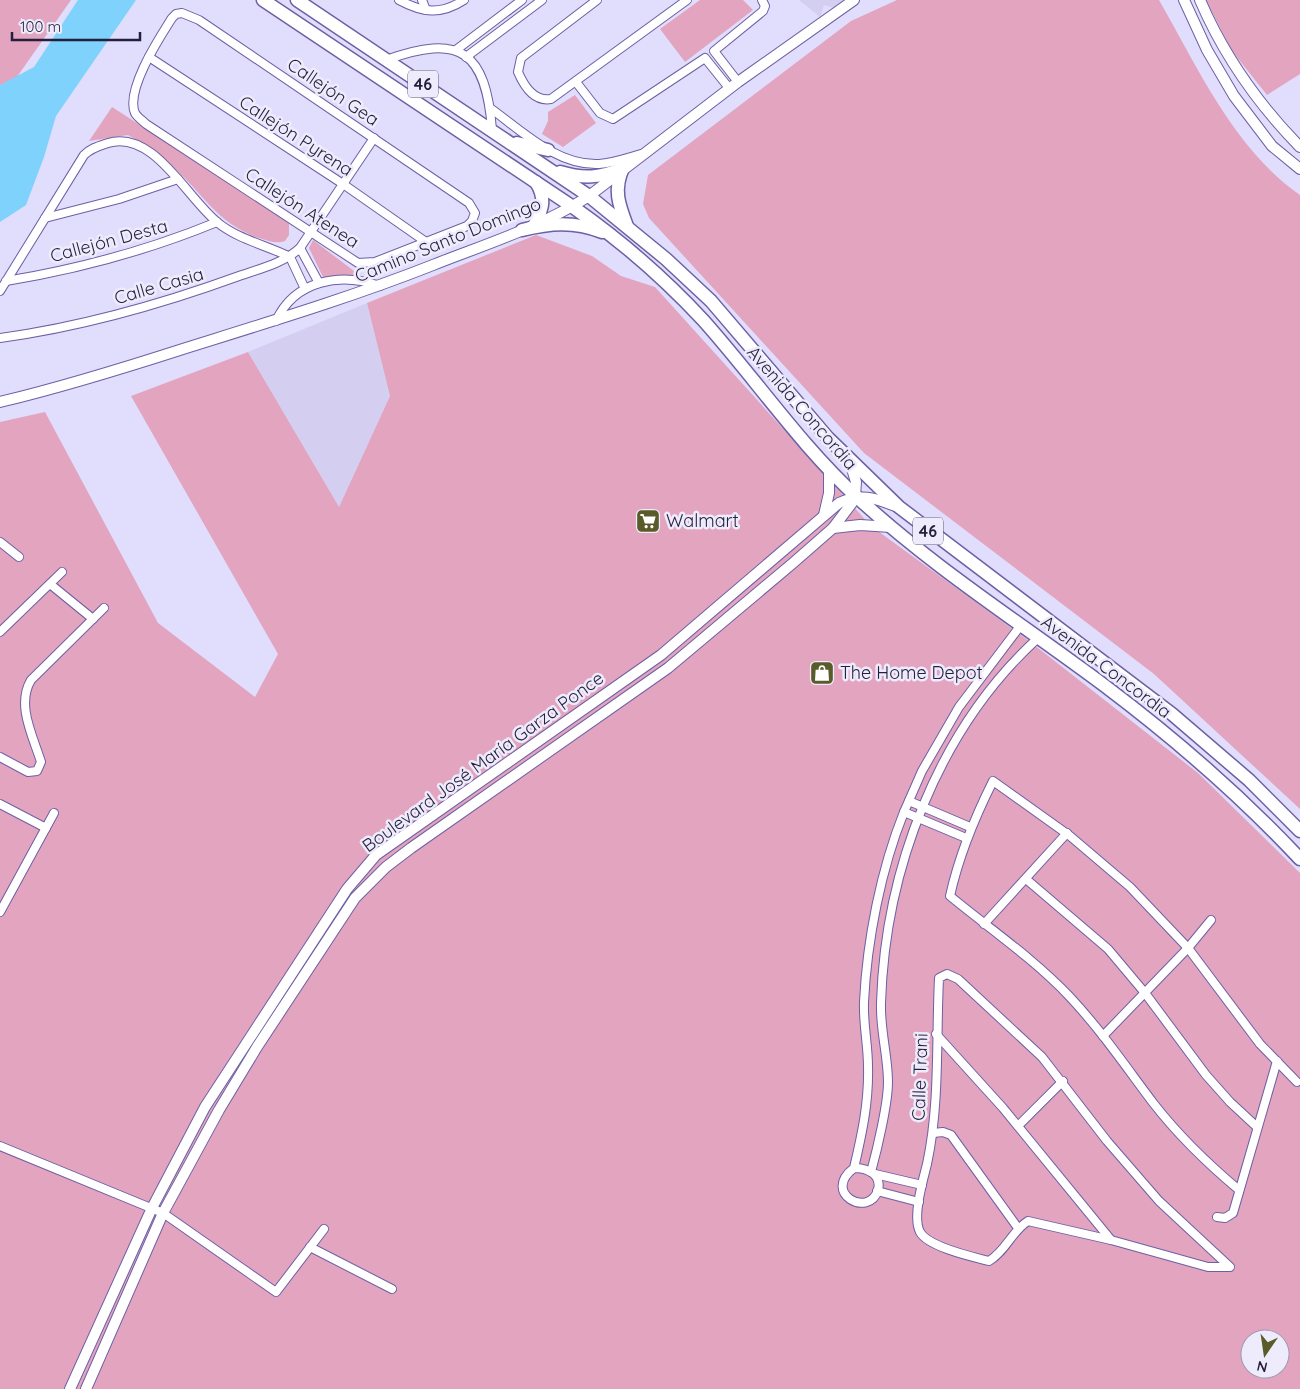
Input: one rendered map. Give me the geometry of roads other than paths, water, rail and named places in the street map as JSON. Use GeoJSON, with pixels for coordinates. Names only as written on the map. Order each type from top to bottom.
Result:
{"type":"FeatureCollection","features":[{"type":"Feature","properties":{"kind":"main road","name":"Avenida Concordia"},"geometry":{"type":"LineString","coordinates":[[263,0],[536,182],[581,201],[628,228],[643,240],[687,278],[711,302],[849,460],[899,507],[1172,714],[1249,780],[1300,831]]}},
{"type":"Feature","properties":{"kind":"main road","name":"Avenida Concordia"},"geometry":{"type":"LineString","coordinates":[[297,0],[550,170],[616,239],[669,286],[702,320],[829,469],[856,496],[891,528],[933,562],[1106,687],[1208,770],[1300,859]]}},
{"type":"Feature","properties":{"kind":"main road"},"geometry":{"type":"LineString","coordinates":[[508,141],[548,150]]}},
{"type":"Feature","properties":{"kind":"main road"},"geometry":{"type":"LineString","coordinates":[[512,166],[528,169],[581,201],[623,231],[643,240]]}},
{"type":"Feature","properties":{"kind":"main road"},"geometry":{"type":"LineString","coordinates":[[550,170],[589,177],[611,174],[623,168]]}},
{"type":"Feature","properties":{"kind":"main road"},"geometry":{"type":"LineString","coordinates":[[623,168],[618,180],[616,194],[628,228]]}},
{"type":"Feature","properties":{"kind":"main road"},"geometry":{"type":"LineString","coordinates":[[535,224],[544,204],[541,191],[536,182]]}},
{"type":"Feature","properties":{"kind":"main road"},"geometry":{"type":"LineString","coordinates":[[522,230],[550,224],[566,223],[594,228],[616,239]]}},
{"type":"Feature","properties":{"kind":"street"},"geometry":{"type":"LineString","coordinates":[[399,0],[426,10],[443,11],[464,0]]}},
{"type":"Feature","properties":{"kind":"street"},"geometry":{"type":"LineString","coordinates":[[422,0],[426,10]]}},
{"type":"Feature","properties":{"kind":"street"},"geometry":{"type":"LineString","coordinates":[[456,50],[522,0]]}},
{"type":"Feature","properties":{"kind":"street"},"geometry":{"type":"LineString","coordinates":[[466,57],[542,0]]}},
{"type":"Feature","properties":{"kind":"street"},"geometry":{"type":"LineString","coordinates":[[597,0],[521,58],[518,72],[527,89],[542,99],[551,100],[687,0]]}},
{"type":"Feature","properties":{"kind":"street"},"geometry":{"type":"LineString","coordinates":[[738,82],[714,51],[763,11],[765,6],[762,0]]}},
{"type":"Feature","properties":{"kind":"street","name":"Camino Santo Domingo"},"geometry":{"type":"LineString","coordinates":[[0,402],[41,392],[276,321],[380,286],[535,224],[581,201],[729,88],[854,0]]}},
{"type":"Feature","properties":{"kind":"street"},"geometry":{"type":"LineString","coordinates":[[1184,0],[1207,50],[1234,96],[1272,146],[1300,169]]}},
{"type":"Feature","properties":{"kind":"street"},"geometry":{"type":"LineString","coordinates":[[1200,0],[1219,39],[1246,84],[1262,106],[1300,147]]}},
{"type":"Feature","properties":{"kind":"street"},"geometry":{"type":"LineString","coordinates":[[508,11],[514,20]]}},
{"type":"Feature","properties":{"kind":"street","name":"Callejón Gea"},"geometry":{"type":"LineString","coordinates":[[148,57],[176,14],[190,15],[469,203]]}},
{"type":"Feature","properties":{"kind":"street"},"geometry":{"type":"LineString","coordinates":[[386,60],[426,48],[446,47],[456,50],[466,57],[482,78],[488,94],[492,130]]}},
{"type":"Feature","properties":{"kind":"street","name":"Callejón Atenea"},"geometry":{"type":"LineString","coordinates":[[148,57],[137,88],[135,114],[146,124],[358,263],[364,264],[467,226],[472,222],[475,213],[469,203]]}},
{"type":"Feature","properties":{"kind":"street","name":"Callejón Pyrena"},"geometry":{"type":"LineString","coordinates":[[148,57],[343,184],[426,242]]}},
{"type":"Feature","properties":{"kind":"street"},"geometry":{"type":"LineString","coordinates":[[576,82],[600,113],[613,119],[705,58],[729,88]]}},
{"type":"Feature","properties":{"kind":"street"},"geometry":{"type":"LineString","coordinates":[[490,108],[548,150],[569,159],[588,164],[614,162],[644,153]]}},
{"type":"Feature","properties":{"kind":"street","name":"Calle Casia"},"geometry":{"type":"LineString","coordinates":[[0,338],[92,320],[151,305],[214,285],[290,256],[300,248],[374,138]]}},
{"type":"Feature","properties":{"kind":"street"},"geometry":{"type":"LineString","coordinates":[[0,291],[79,163],[90,149],[112,142],[128,140],[146,151],[178,179],[217,222],[239,235],[290,256],[305,289]]}},
{"type":"Feature","properties":{"kind":"street"},"geometry":{"type":"LineString","coordinates":[[45,218],[119,199],[178,179]]}},
{"type":"Feature","properties":{"kind":"street","name":"Callejón Desta"},"geometry":{"type":"LineString","coordinates":[[6,281],[61,271],[133,253],[217,222]]}},
{"type":"Feature","properties":{"kind":"street"},"geometry":{"type":"LineString","coordinates":[[300,248],[318,284]]}},
{"type":"Feature","properties":{"kind":"street"},"geometry":{"type":"LineString","coordinates":[[276,321],[284,304],[305,289],[318,284],[354,280],[380,286]]}},
{"type":"Feature","properties":{"kind":"street"},"geometry":{"type":"LineString","coordinates":[[849,460],[855,473],[856,496],[883,501],[899,507]]}},
{"type":"Feature","properties":{"kind":"street"},"geometry":{"type":"LineString","coordinates":[[824,515],[829,493],[829,469]]}},
{"type":"Feature","properties":{"kind":"street","name":"Boulevard José María Garza Ponce"},"geometry":{"type":"LineString","coordinates":[[70,1389],[152,1208],[206,1107],[246,1042],[347,889],[376,855],[662,655],[824,515],[839,503],[856,496]]}},
{"type":"Feature","properties":{"kind":"street","name":"Boulevard José María Garza Ponce"},"geometry":{"type":"LineString","coordinates":[[86,1389],[163,1213],[219,1110],[257,1047],[355,898],[372,880],[411,848],[668,668],[833,528],[856,496]]}},
{"type":"Feature","properties":{"kind":"street"},"geometry":{"type":"LineString","coordinates":[[833,528],[860,525],[891,528]]}},
{"type":"Feature","properties":{"kind":"street"},"geometry":{"type":"LineString","coordinates":[[0,542],[19,557]]}},
{"type":"Feature","properties":{"kind":"street"},"geometry":{"type":"LineString","coordinates":[[0,554],[7,548]]}},
{"type":"Feature","properties":{"kind":"street"},"geometry":{"type":"LineString","coordinates":[[0,632],[62,572]]}},
{"type":"Feature","properties":{"kind":"street"},"geometry":{"type":"LineString","coordinates":[[50,584],[93,619]]}},
{"type":"Feature","properties":{"kind":"street"},"geometry":{"type":"LineString","coordinates":[[0,757],[28,772],[37,771],[40,762],[25,707],[26,690],[31,680],[104,608]]}},
{"type":"Feature","properties":{"kind":"street"},"geometry":{"type":"LineString","coordinates":[[854,1168],[868,1106],[868,1065],[864,1003],[869,959],[877,906],[893,839],[922,771],[959,707],[1021,625]]}},
{"type":"Feature","properties":{"kind":"street"},"geometry":{"type":"LineString","coordinates":[[922,1185],[873,1173],[866,1168],[854,1168],[845,1175],[842,1186],[846,1196],[855,1203],[866,1203],[877,1191],[879,1185],[873,1173],[888,1084],[881,1005],[894,893],[906,846],[923,807],[970,716],[1014,660],[1038,638]]}},
{"type":"Feature","properties":{"kind":"street"},"geometry":{"type":"LineString","coordinates":[[1239,1190],[1214,1169],[1172,1125],[1103,1036],[1068,995],[950,896],[957,865],[970,827],[993,781],[1067,833],[1130,887],[1188,948],[1236,1014],[1297,1082]]}},
{"type":"Feature","properties":{"kind":"street"},"geometry":{"type":"LineString","coordinates":[[909,801],[970,827]]}},
{"type":"Feature","properties":{"kind":"street"},"geometry":{"type":"LineString","coordinates":[[0,804],[46,828]]}},
{"type":"Feature","properties":{"kind":"street"},"geometry":{"type":"LineString","coordinates":[[904,812],[966,838]]}},
{"type":"Feature","properties":{"kind":"street"},"geometry":{"type":"LineString","coordinates":[[0,912],[54,813]]}},
{"type":"Feature","properties":{"kind":"street"},"geometry":{"type":"LineString","coordinates":[[984,924],[1067,833]]}},
{"type":"Feature","properties":{"kind":"street"},"geometry":{"type":"LineString","coordinates":[[1026,879],[1108,949],[1145,993],[1206,1074],[1230,1102],[1257,1127]]}},
{"type":"Feature","properties":{"kind":"street"},"geometry":{"type":"LineString","coordinates":[[1103,1036],[1188,948],[1211,920]]}},
{"type":"Feature","properties":{"kind":"street"},"geometry":{"type":"LineString","coordinates":[[869,959],[885,961]]}},
{"type":"Feature","properties":{"kind":"street","name":"Calle Trani"},"geometry":{"type":"LineString","coordinates":[[1018,1228],[1000,1255],[989,1261],[964,1255],[928,1239],[920,1232],[917,1218],[919,1202],[934,1133],[938,978],[947,974],[958,979],[1042,1056],[1063,1081]]}},
{"type":"Feature","properties":{"kind":"street"},"geometry":{"type":"LineString","coordinates":[[936,1034],[1018,1126],[1111,1240]]}},
{"type":"Feature","properties":{"kind":"street"},"geometry":{"type":"LineString","coordinates":[[1216,1217],[1225,1218],[1233,1213],[1277,1061]]}},
{"type":"Feature","properties":{"kind":"street"},"geometry":{"type":"LineString","coordinates":[[934,1133],[943,1132],[951,1135],[1018,1228],[1028,1222],[1111,1240],[1208,1267],[1230,1267],[1159,1201],[1107,1140],[1063,1081],[1018,1126]]}},
{"type":"Feature","properties":{"kind":"street"},"geometry":{"type":"LineString","coordinates":[[0,1146],[79,1181],[163,1213],[276,1292],[324,1229]]}},
{"type":"Feature","properties":{"kind":"street"},"geometry":{"type":"LineString","coordinates":[[877,1191],[919,1202]]}},
{"type":"Feature","properties":{"kind":"street"},"geometry":{"type":"LineString","coordinates":[[310,1247],[392,1289]]}},
{"type":"Feature","properties":{"kind":"water"},"geometry":{"type":"Polygon","coordinates":[[[78,0],[136,0],[56,116],[44,157],[26,205],[0,222],[0,85],[34,67],[78,0]]]}},
{"type":"Feature","properties":{"kind":"place","name":"Walmart"},"geometry":{"type":"Point","coordinates":[648,521]}},
{"type":"Feature","properties":{"kind":"place","name":"The Home Depot"},"geometry":{"type":"Point","coordinates":[822,673]}}]}
